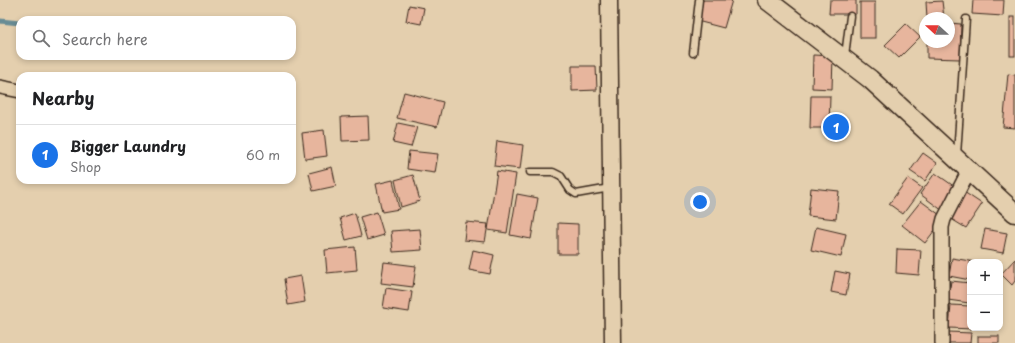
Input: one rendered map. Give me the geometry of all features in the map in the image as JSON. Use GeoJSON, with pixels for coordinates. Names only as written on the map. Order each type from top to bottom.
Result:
{"type":"FeatureCollection","features":[{"type":"Feature","properties":{"kind":"main road"},"geometry":{"type":"LineString","coordinates":[[766,0],[870,79],[1012,208]]}},
{"type":"Feature","properties":{"kind":"street"},"geometry":{"type":"LineString","coordinates":[[609,0],[613,343]]}},
{"type":"Feature","properties":{"kind":"street"},"geometry":{"type":"LineString","coordinates":[[0,87],[16,90]]}},
{"type":"Feature","properties":{"kind":"street"},"geometry":{"type":"LineString","coordinates":[[942,343],[942,227],[963,165]]}},
{"type":"Feature","properties":{"kind":"lane"},"geometry":{"type":"LineString","coordinates":[[693,53],[699,0]]}},
{"type":"Feature","properties":{"kind":"lane"},"geometry":{"type":"LineString","coordinates":[[845,60],[850,16]]}},
{"type":"Feature","properties":{"kind":"lane"},"geometry":{"type":"LineString","coordinates":[[963,165],[966,18]]}},
{"type":"Feature","properties":{"kind":"lane"},"geometry":{"type":"LineString","coordinates":[[530,172],[553,172],[561,176],[570,190],[576,194],[611,188]]}},
{"type":"Feature","properties":{"kind":"building"},"geometry":{"type":"Polygon","coordinates":[[[703,0],[732,0],[724,28],[697,21],[703,0]]]}},
{"type":"Feature","properties":{"kind":"building"},"geometry":{"type":"Polygon","coordinates":[[[830,0],[856,0],[856,14],[829,14],[830,0]]]}},
{"type":"Feature","properties":{"kind":"building"},"geometry":{"type":"Polygon","coordinates":[[[973,0],[1004,0],[1003,16],[972,14],[973,0]]]}},
{"type":"Feature","properties":{"kind":"building"},"geometry":{"type":"Polygon","coordinates":[[[942,1],[943,12],[927,12],[926,2],[942,1]]]}},
{"type":"Feature","properties":{"kind":"building"},"geometry":{"type":"Polygon","coordinates":[[[860,2],[875,2],[875,38],[860,38],[860,2]]]}},
{"type":"Feature","properties":{"kind":"building"},"geometry":{"type":"Polygon","coordinates":[[[409,5],[424,8],[421,24],[406,21],[409,5]]]}},
{"type":"Feature","properties":{"kind":"building"},"geometry":{"type":"Polygon","coordinates":[[[1010,17],[1015,17],[1015,56],[1010,56],[1010,17]]]}},
{"type":"Feature","properties":{"kind":"building"},"geometry":{"type":"Polygon","coordinates":[[[906,24],[919,36],[919,38],[899,58],[885,45],[906,24]]]}},
{"type":"Feature","properties":{"kind":"building"},"geometry":{"type":"Polygon","coordinates":[[[955,24],[961,24],[960,59],[927,58],[927,48],[955,48],[955,24]]]}},
{"type":"Feature","properties":{"kind":"building"},"geometry":{"type":"Polygon","coordinates":[[[813,55],[833,56],[832,89],[812,88],[813,55]]]}},
{"type":"Feature","properties":{"kind":"building"},"geometry":{"type":"Polygon","coordinates":[[[572,66],[596,66],[597,90],[572,91],[572,66]]]}},
{"type":"Feature","properties":{"kind":"building"},"geometry":{"type":"Polygon","coordinates":[[[1008,74],[1015,75],[1015,128],[1003,127],[1008,74]]]}},
{"type":"Feature","properties":{"kind":"building"},"geometry":{"type":"Polygon","coordinates":[[[404,92],[443,102],[437,127],[397,118],[404,92]]]}},
{"type":"Feature","properties":{"kind":"building"},"geometry":{"type":"Polygon","coordinates":[[[811,96],[830,96],[829,128],[810,128],[811,96]]]}},
{"type":"Feature","properties":{"kind":"building"},"geometry":{"type":"Polygon","coordinates":[[[368,116],[369,140],[342,141],[341,117],[368,116]]]}},
{"type":"Feature","properties":{"kind":"building"},"geometry":{"type":"Polygon","coordinates":[[[398,123],[417,127],[411,147],[393,143],[398,123]]]}},
{"type":"Feature","properties":{"kind":"building"},"geometry":{"type":"Polygon","coordinates":[[[324,130],[327,156],[305,159],[302,133],[324,130]]]}},
{"type":"Feature","properties":{"kind":"building"},"geometry":{"type":"Polygon","coordinates":[[[497,141],[523,145],[520,169],[494,166],[497,141]]]}},
{"type":"Feature","properties":{"kind":"building"},"geometry":{"type":"Polygon","coordinates":[[[409,151],[438,154],[435,173],[407,169],[409,151]]]}},
{"type":"Feature","properties":{"kind":"building"},"geometry":{"type":"Polygon","coordinates":[[[923,153],[937,163],[925,181],[910,171],[923,153]]]}},
{"type":"Feature","properties":{"kind":"building"},"geometry":{"type":"Polygon","coordinates":[[[332,167],[336,186],[313,191],[309,173],[332,167]]]}},
{"type":"Feature","properties":{"kind":"building"},"geometry":{"type":"Polygon","coordinates":[[[497,171],[516,174],[507,233],[488,230],[497,171]]]}},
{"type":"Feature","properties":{"kind":"building"},"geometry":{"type":"Polygon","coordinates":[[[935,173],[958,189],[943,211],[920,194],[935,173]]]}},
{"type":"Feature","properties":{"kind":"building"},"geometry":{"type":"Polygon","coordinates":[[[413,175],[420,201],[401,207],[395,180],[413,175]]]}},
{"type":"Feature","properties":{"kind":"building"},"geometry":{"type":"Polygon","coordinates":[[[908,178],[922,188],[903,214],[889,204],[908,178]]]}},
{"type":"Feature","properties":{"kind":"building"},"geometry":{"type":"Polygon","coordinates":[[[393,180],[399,209],[382,212],[376,184],[393,180]]]}},
{"type":"Feature","properties":{"kind":"building"},"geometry":{"type":"Polygon","coordinates":[[[811,188],[839,191],[836,219],[808,216],[811,188]]]}},
{"type":"Feature","properties":{"kind":"building"},"geometry":{"type":"Polygon","coordinates":[[[964,192],[982,204],[966,228],[948,217],[964,192]]]}},
{"type":"Feature","properties":{"kind":"building"},"geometry":{"type":"Polygon","coordinates":[[[517,194],[538,198],[531,239],[510,235],[517,194]]]}},
{"type":"Feature","properties":{"kind":"building"},"geometry":{"type":"Polygon","coordinates":[[[921,201],[944,218],[925,243],[902,225],[921,201]]]}},
{"type":"Feature","properties":{"kind":"building"},"geometry":{"type":"Polygon","coordinates":[[[377,212],[384,235],[367,240],[360,217],[377,212]]]}},
{"type":"Feature","properties":{"kind":"building"},"geometry":{"type":"Polygon","coordinates":[[[355,213],[361,236],[346,240],[340,218],[355,213]]]}},
{"type":"Feature","properties":{"kind":"building"},"geometry":{"type":"Polygon","coordinates":[[[466,222],[488,224],[485,242],[464,240],[466,222]]]}},
{"type":"Feature","properties":{"kind":"building"},"geometry":{"type":"Polygon","coordinates":[[[558,223],[578,224],[578,254],[558,254],[558,223]]]}},
{"type":"Feature","properties":{"kind":"building"},"geometry":{"type":"Polygon","coordinates":[[[816,227],[846,234],[841,257],[811,250],[816,227]]]}},
{"type":"Feature","properties":{"kind":"building"},"geometry":{"type":"Polygon","coordinates":[[[420,229],[422,250],[393,252],[391,231],[420,229]]]}},
{"type":"Feature","properties":{"kind":"building"},"geometry":{"type":"Polygon","coordinates":[[[985,229],[1007,233],[1003,253],[981,249],[985,229]]]}},
{"type":"Feature","properties":{"kind":"building"},"geometry":{"type":"Polygon","coordinates":[[[355,247],[357,270],[327,273],[325,250],[355,247]]]}},
{"type":"Feature","properties":{"kind":"building"},"geometry":{"type":"Polygon","coordinates":[[[897,249],[921,250],[919,275],[896,273],[897,249]]]}},
{"type":"Feature","properties":{"kind":"building"},"geometry":{"type":"Polygon","coordinates":[[[473,250],[494,255],[490,274],[469,270],[473,250]]]}},
{"type":"Feature","properties":{"kind":"building"},"geometry":{"type":"Polygon","coordinates":[[[952,258],[967,260],[967,279],[949,276],[952,258]]]}},
{"type":"Feature","properties":{"kind":"building"},"geometry":{"type":"Polygon","coordinates":[[[1015,259],[1015,281],[1012,285],[1003,276],[1003,272],[1015,259]]]}},
{"type":"Feature","properties":{"kind":"building"},"geometry":{"type":"Polygon","coordinates":[[[384,262],[416,266],[413,287],[381,283],[384,262]]]}},
{"type":"Feature","properties":{"kind":"building"},"geometry":{"type":"Polygon","coordinates":[[[835,271],[850,274],[846,295],[831,292],[835,271]]]}},
{"type":"Feature","properties":{"kind":"building"},"geometry":{"type":"Polygon","coordinates":[[[301,276],[305,302],[288,305],[284,279],[301,276]]]}},
{"type":"Feature","properties":{"kind":"building"},"geometry":{"type":"Polygon","coordinates":[[[951,281],[967,283],[967,303],[948,300],[951,281]]]}},
{"type":"Feature","properties":{"kind":"building"},"geometry":{"type":"Polygon","coordinates":[[[386,288],[412,292],[409,312],[383,308],[386,288]]]}},
{"type":"Feature","properties":{"kind":"building"},"geometry":{"type":"Polygon","coordinates":[[[951,305],[967,306],[967,329],[949,328],[951,305]]]}},
{"type":"Feature","properties":{"kind":"building"},"geometry":{"type":"Polygon","coordinates":[[[949,332],[971,333],[970,343],[948,343],[949,332]]]}},
{"type":"Feature","properties":{"kind":"building"},"geometry":{"type":"Polygon","coordinates":[[[978,336],[999,336],[999,343],[978,343],[978,336]]]}},
{"type":"Feature","properties":{"kind":"waterway"},"geometry":{"type":"LineString","coordinates":[[0,21],[16,23]]}},
{"type":"Feature","properties":{"kind":"place","name":"Bigger Laundry"},"geometry":{"type":"Point","coordinates":[836,127]}}]}
